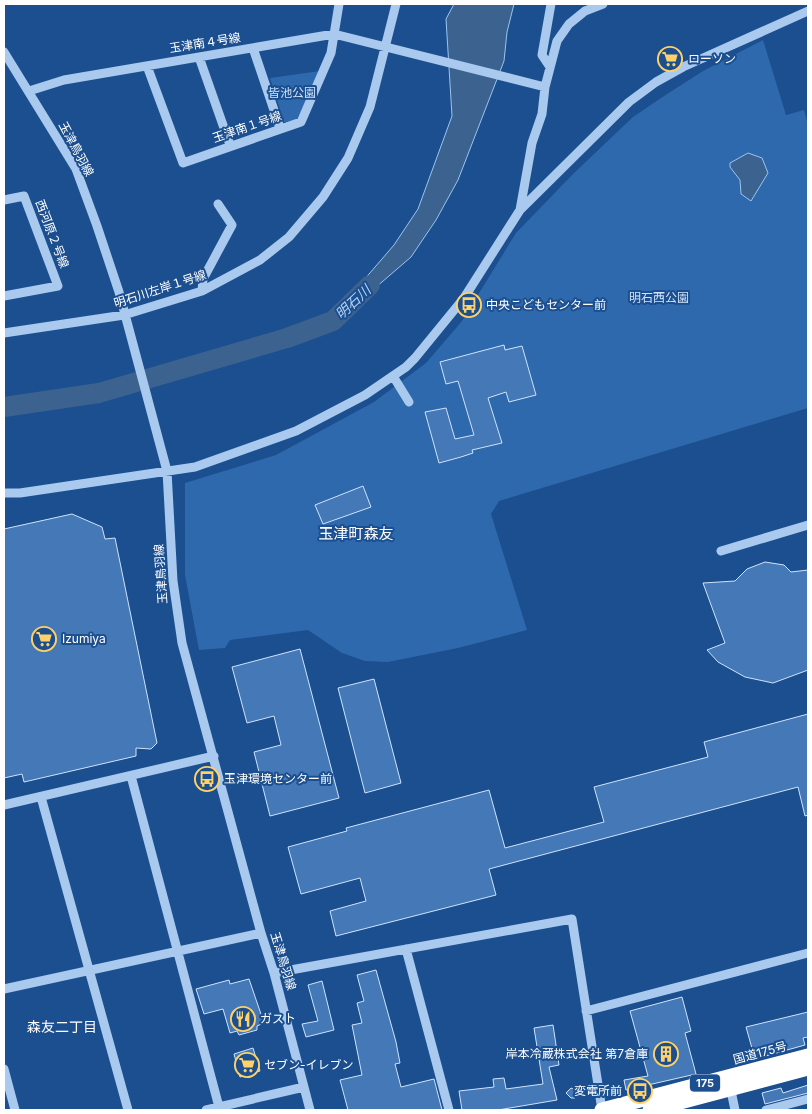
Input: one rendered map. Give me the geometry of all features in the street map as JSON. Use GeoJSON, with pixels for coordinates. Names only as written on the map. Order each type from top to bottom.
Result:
{"type":"FeatureCollection","features":[{"type":"Feature","properties":{"kind":"highway","name":"国道175号"},"geometry":{"type":"LineString","coordinates":[[650,1110],[808,1056]]}},
{"type":"Feature","properties":{"kind":"highway","name":"国道175号"},"geometry":{"type":"LineString","coordinates":[[602,1110],[808,1068]]}},
{"type":"Feature","properties":{"kind":"street","name":"玉津南１号線"},"geometry":{"type":"LineString","coordinates":[[147,66],[183,163],[300,122],[331,52],[339,4]]}},
{"type":"Feature","properties":{"kind":"street","name":"明石川左岸１号線"},"geometry":{"type":"LineString","coordinates":[[4,333],[124,315],[202,290],[260,260],[289,237],[323,197],[348,158],[370,108],[396,4]]}},
{"type":"Feature","properties":{"kind":"street"},"geometry":{"type":"LineString","coordinates":[[550,67],[542,55],[551,4]]}},
{"type":"Feature","properties":{"kind":"street"},"geometry":{"type":"LineString","coordinates":[[520,210],[532,143],[542,114],[545,87],[556,41],[569,24],[584,11],[603,4]]}},
{"type":"Feature","properties":{"kind":"street"},"geometry":{"type":"LineString","coordinates":[[4,493],[20,493],[195,467],[296,430],[365,395],[394,376],[415,358],[464,298],[520,210],[629,102],[656,82],[683,66],[808,11]]}},
{"type":"Feature","properties":{"kind":"street","name":"玉津南４号線"},"geometry":{"type":"LineString","coordinates":[[29,91],[64,80],[334,34],[545,87]]}},
{"type":"Feature","properties":{"kind":"street"},"geometry":{"type":"LineString","coordinates":[[253,48],[280,128]]}},
{"type":"Feature","properties":{"kind":"street","name":"玉津鳥羽線"},"geometry":{"type":"LineString","coordinates":[[4,52],[76,170],[97,226],[124,315],[167,471],[176,612],[182,643],[310,1110]]}},
{"type":"Feature","properties":{"kind":"street"},"geometry":{"type":"LineString","coordinates":[[199,57],[230,145]]}},
{"type":"Feature","properties":{"kind":"street","name":"西河原２号線"},"geometry":{"type":"LineString","coordinates":[[4,200],[24,196],[58,286],[4,296]]}},
{"type":"Feature","properties":{"kind":"street"},"geometry":{"type":"LineString","coordinates":[[202,290],[203,279],[232,225],[218,204]]}},
{"type":"Feature","properties":{"kind":"street"},"geometry":{"type":"LineString","coordinates":[[394,376],[409,402]]}},
{"type":"Feature","properties":{"kind":"street"},"geometry":{"type":"LineString","coordinates":[[721,551],[808,524]]}},
{"type":"Feature","properties":{"kind":"street"},"geometry":{"type":"LineString","coordinates":[[4,805],[214,756]]}},
{"type":"Feature","properties":{"kind":"street"},"geometry":{"type":"LineString","coordinates":[[131,776],[219,1107]]}},
{"type":"Feature","properties":{"kind":"street"},"geometry":{"type":"LineString","coordinates":[[41,797],[128,1110]]}},
{"type":"Feature","properties":{"kind":"street"},"geometry":{"type":"LineString","coordinates":[[274,973],[572,919],[602,1110]]}},
{"type":"Feature","properties":{"kind":"street"},"geometry":{"type":"LineString","coordinates":[[4,989],[261,933]]}},
{"type":"Feature","properties":{"kind":"street"},"geometry":{"type":"LineString","coordinates":[[406,949],[449,1110]]}},
{"type":"Feature","properties":{"kind":"street"},"geometry":{"type":"LineString","coordinates":[[586,1011],[808,953]]}},
{"type":"Feature","properties":{"kind":"street"},"geometry":{"type":"LineString","coordinates":[[4,1069],[15,1110]]}},
{"type":"Feature","properties":{"kind":"street"},"geometry":{"type":"LineString","coordinates":[[729,1083],[735,1110]]}},
{"type":"Feature","properties":{"kind":"street"},"geometry":{"type":"LineString","coordinates":[[206,1110],[304,1087]]}},
{"type":"Feature","properties":{"kind":"street"},"geometry":{"type":"LineString","coordinates":[[766,1110],[808,1099]]}},
{"type":"Feature","properties":{"kind":"green space","name":"明石西公園"},"geometry":{"type":"Polygon","coordinates":[[[763,40],[786,115],[804,110],[808,125],[808,408],[499,501],[491,514],[527,630],[458,648],[388,662],[365,661],[342,653],[308,630],[230,640],[225,648],[199,650],[185,575],[185,483],[276,455],[374,402],[426,363],[462,321],[516,233],[574,173],[633,117],[703,71],[763,40]]]}},
{"type":"Feature","properties":{"kind":"green space","name":"皆池公園"},"geometry":{"type":"Polygon","coordinates":[[[320,71],[296,121],[284,122],[270,78],[320,71]]]}},
{"type":"Feature","properties":{"kind":"water"},"geometry":{"type":"Polygon","coordinates":[[[454,4],[514,4],[507,32],[504,61],[458,180],[436,220],[411,257],[346,313],[363,281],[394,245],[418,209],[452,116],[446,19],[454,4]]]}},
{"type":"Feature","properties":{"kind":"water"},"geometry":{"type":"Polygon","coordinates":[[[748,153],[762,158],[768,173],[751,201],[741,194],[740,180],[730,167],[730,163],[748,153]]]}},
{"type":"Feature","properties":{"kind":"building"},"geometry":{"type":"Polygon","coordinates":[[[504,345],[505,350],[522,346],[536,395],[509,402],[506,392],[488,398],[502,443],[472,450],[473,453],[439,463],[425,412],[446,408],[455,439],[474,435],[458,381],[446,384],[440,362],[504,345]]]}},
{"type":"Feature","properties":{"kind":"building"},"geometry":{"type":"Polygon","coordinates":[[[363,486],[371,507],[323,524],[315,505],[363,486]]]}},
{"type":"Feature","properties":{"kind":"building"},"geometry":{"type":"Polygon","coordinates":[[[72,514],[102,527],[105,539],[115,538],[157,743],[151,749],[136,748],[136,756],[24,782],[22,774],[4,778],[4,529],[72,514]]]}},
{"type":"Feature","properties":{"kind":"building"},"geometry":{"type":"Polygon","coordinates":[[[765,562],[784,565],[791,572],[808,570],[808,670],[773,683],[745,677],[718,662],[707,650],[725,643],[703,583],[735,581],[747,569],[765,562]]]}},
{"type":"Feature","properties":{"kind":"building"},"geometry":{"type":"Polygon","coordinates":[[[300,649],[339,798],[270,816],[254,752],[281,745],[274,716],[247,723],[232,667],[300,649]]]}},
{"type":"Feature","properties":{"kind":"building"},"geometry":{"type":"Polygon","coordinates":[[[374,679],[401,783],[365,793],[338,688],[374,679]]]}},
{"type":"Feature","properties":{"kind":"building"},"geometry":{"type":"Polygon","coordinates":[[[808,714],[808,815],[805,816],[798,787],[489,869],[496,895],[336,936],[330,911],[366,901],[360,878],[301,894],[288,847],[347,831],[346,828],[489,790],[505,848],[604,822],[594,787],[708,757],[704,742],[808,714]]]}},
{"type":"Feature","properties":{"kind":"building"},"geometry":{"type":"Polygon","coordinates":[[[376,970],[396,1042],[400,1063],[395,1064],[401,1087],[434,1079],[442,1110],[348,1110],[340,1080],[362,1075],[352,1025],[362,1023],[357,1003],[364,1001],[357,975],[376,970]]]}},
{"type":"Feature","properties":{"kind":"building"},"geometry":{"type":"Polygon","coordinates":[[[249,979],[264,1023],[257,1026],[257,1030],[239,1035],[237,1031],[230,1033],[223,1009],[204,1014],[196,989],[229,980],[230,984],[249,979]]]}},
{"type":"Feature","properties":{"kind":"building"},"geometry":{"type":"Polygon","coordinates":[[[322,981],[334,1030],[306,1037],[302,1024],[318,1021],[308,985],[322,981]]]}},
{"type":"Feature","properties":{"kind":"building","name":"岸本冷蔵株式会社 第7倉庫"},"geometry":{"type":"Polygon","coordinates":[[[682,997],[691,1031],[685,1033],[696,1074],[626,1090],[624,1080],[648,1076],[630,1011],[682,997]]]}},
{"type":"Feature","properties":{"kind":"building"},"geometry":{"type":"Polygon","coordinates":[[[808,1012],[808,1037],[803,1038],[805,1045],[755,1059],[746,1027],[808,1012]]]}},
{"type":"Feature","properties":{"kind":"building"},"geometry":{"type":"Polygon","coordinates":[[[553,1025],[559,1065],[549,1067],[557,1100],[498,1110],[462,1110],[459,1091],[494,1087],[493,1079],[504,1078],[506,1089],[543,1084],[534,1028],[553,1025]]]}},
{"type":"Feature","properties":{"kind":"building"},"geometry":{"type":"Polygon","coordinates":[[[253,1048],[260,1071],[240,1077],[234,1054],[253,1048]]]}},
{"type":"Feature","properties":{"kind":"building"},"geometry":{"type":"Polygon","coordinates":[[[808,1085],[808,1093],[765,1104],[762,1093],[781,1088],[783,1093],[808,1085]]]}},
{"type":"Feature","properties":{"kind":"building"},"geometry":{"type":"Polygon","coordinates":[[[571,1088],[578,1091],[575,1098],[571,1098],[566,1093],[571,1088]]]}},
{"type":"Feature","properties":{"kind":"waterway","name":"明石川"},"geometry":{"type":"LineString","coordinates":[[4,407],[99,393],[287,338],[333,321],[370,285]]}},
{"type":"Feature","properties":{"kind":"place","name":"ローソン"},"geometry":{"type":"Point","coordinates":[670,59]}},
{"type":"Feature","properties":{"kind":"place","name":"中央こどもセンター前"},"geometry":{"type":"Point","coordinates":[469,305]}},
{"type":"Feature","properties":{"kind":"place","name":"Izumiya"},"geometry":{"type":"Point","coordinates":[44,639]}},
{"type":"Feature","properties":{"kind":"place","name":"玉津環境センター前"},"geometry":{"type":"Point","coordinates":[207,779]}},
{"type":"Feature","properties":{"kind":"place","name":"ガスト"},"geometry":{"type":"Point","coordinates":[243,1019]}},
{"type":"Feature","properties":{"kind":"place","name":"岸本冷蔵株式会社 第7倉庫"},"geometry":{"type":"Point","coordinates":[666,1054]}},
{"type":"Feature","properties":{"kind":"place","name":"セブン-イレブン"},"geometry":{"type":"Point","coordinates":[247,1065]}},
{"type":"Feature","properties":{"kind":"place","name":"変電所前"},"geometry":{"type":"Point","coordinates":[640,1091]}},
{"type":"Feature","properties":{"kind":"district","name":"玉津町森友"},"geometry":{"type":"Point","coordinates":[356,534]}},
{"type":"Feature","properties":{"kind":"district","name":"森友二丁目"},"geometry":{"type":"Point","coordinates":[62,1027]}}]}
